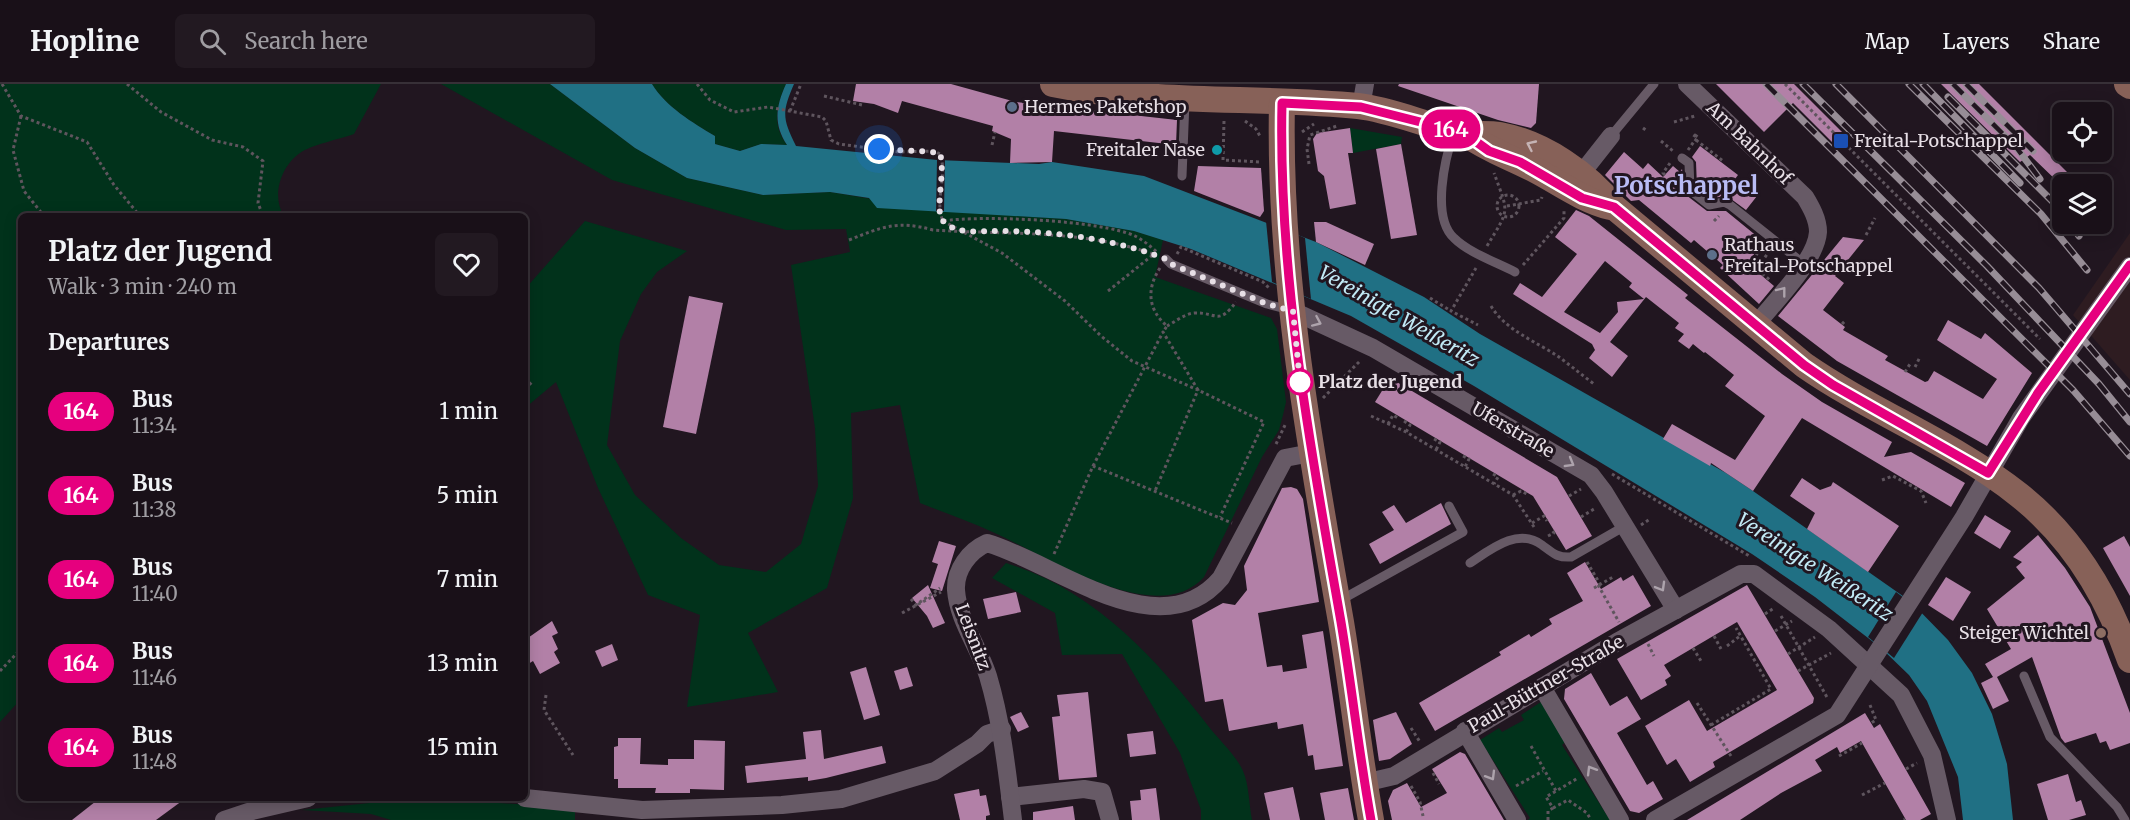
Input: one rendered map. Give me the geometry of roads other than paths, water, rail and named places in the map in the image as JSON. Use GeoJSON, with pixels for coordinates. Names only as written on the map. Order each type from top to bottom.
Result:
{"type":"FeatureCollection","features":[{"type":"Feature","properties":{"kind":"street"},"geometry":{"type":"LineString","coordinates":[[1053,84],[1111,94],[1185,100],[1282,103],[1363,95],[1460,132],[1498,134],[1534,146],[1581,174],[1602,192],[1614,207],[1760,319],[1833,385],[1988,473],[2041,514],[2091,575],[2115,618],[2130,660]]}},
{"type":"Feature","properties":{"kind":"street","name":"Am Bahnhof"},"geometry":{"type":"LineString","coordinates":[[1687,84],[1805,197],[1814,212],[1818,230],[1815,247],[1760,319]]}},
{"type":"Feature","properties":{"kind":"street"},"geometry":{"type":"LineString","coordinates":[[1282,103],[1287,229],[1285,298],[1371,820]]}},
{"type":"Feature","properties":{"kind":"street"},"geometry":{"type":"LineString","coordinates":[[1585,169],[1611,136]]}},
{"type":"Feature","properties":{"kind":"street"},"geometry":{"type":"LineString","coordinates":[[1655,820],[1837,715],[2038,393],[2130,266]]}},
{"type":"Feature","properties":{"kind":"street","name":"Uferstraße"},"geometry":{"type":"LineString","coordinates":[[1285,298],[1591,476],[1625,526],[1676,610]]}},
{"type":"Feature","properties":{"kind":"street","name":"Leisnitz"},"geometry":{"type":"LineString","coordinates":[[1002,729],[987,674],[959,606],[956,588],[965,560],[974,548],[987,543],[998,546],[1105,596],[1136,604],[1172,605],[1196,600],[1212,590],[1221,578],[1245,529],[1286,458],[1311,453]]}},
{"type":"Feature","properties":{"kind":"street","name":"Paul-Büttner-Straße"},"geometry":{"type":"LineString","coordinates":[[1364,783],[1394,776],[1465,731],[1742,574],[1754,574],[1829,629],[1869,664]]}},
{"type":"Feature","properties":{"kind":"street"},"geometry":{"type":"LineString","coordinates":[[1869,664],[1886,678],[1911,711],[1932,755],[1947,820]]}},
{"type":"Feature","properties":{"kind":"street"},"geometry":{"type":"LineString","coordinates":[[1542,687],[1620,820]]}},
{"type":"Feature","properties":{"kind":"street"},"geometry":{"type":"LineString","coordinates":[[528,799],[587,813],[782,805],[841,799],[934,771],[977,744],[987,734],[1002,729],[1013,820]]}},
{"type":"Feature","properties":{"kind":"street"},"geometry":{"type":"LineString","coordinates":[[1465,731],[1517,820]]}},
{"type":"Feature","properties":{"kind":"street"},"geometry":{"type":"LineString","coordinates":[[1010,797],[1084,789],[1102,792],[1110,820]]}},
{"type":"Feature","properties":{"kind":"street"},"geometry":{"type":"LineString","coordinates":[[224,820],[295,801]]}},
{"type":"Feature","properties":{"kind":"lane"},"geometry":{"type":"LineString","coordinates":[[1611,136],[1654,84]]}},
{"type":"Feature","properties":{"kind":"lane"},"geometry":{"type":"LineString","coordinates":[[1182,176],[1185,100]]}},
{"type":"Feature","properties":{"kind":"lane"},"geometry":{"type":"LineString","coordinates":[[1460,132],[1447,153],[1441,204],[1446,227],[1454,239],[1515,272]]}},
{"type":"Feature","properties":{"kind":"lane"},"geometry":{"type":"LineString","coordinates":[[1682,158],[1689,163],[1690,190],[1709,205],[1724,202],[1772,240],[1801,267]]}},
{"type":"Feature","properties":{"kind":"lane"},"geometry":{"type":"LineString","coordinates":[[1169,261],[1243,294],[1285,298]]}},
{"type":"Feature","properties":{"kind":"lane"},"geometry":{"type":"LineString","coordinates":[[1336,603],[1463,531],[1449,506]]}},
{"type":"Feature","properties":{"kind":"lane"},"geometry":{"type":"LineString","coordinates":[[1470,563],[1514,538],[1536,540],[1561,558],[1571,557],[1625,526]]}},
{"type":"Feature","properties":{"kind":"lane"},"geometry":{"type":"LineString","coordinates":[[2024,676],[2050,737],[2117,807],[2124,820]]}},
{"type":"Feature","properties":{"kind":"water","name":"Vereinigte Weißeritz"},"geometry":{"type":"Polygon","coordinates":[[[550,84],[652,84],[672,107],[715,136],[715,144],[740,151],[761,144],[787,145],[780,130],[777,115],[786,84],[794,84],[785,115],[796,146],[937,160],[1039,164],[1052,162],[1144,176],[1316,242],[1424,297],[1480,334],[1726,473],[1910,601],[1948,640],[1972,673],[1992,714],[2007,764],[2013,820],[1963,820],[1958,777],[1927,701],[1909,675],[1881,648],[1815,597],[1752,554],[1474,386],[1351,316],[1191,249],[1134,231],[1066,219],[877,208],[869,198],[830,192],[763,195],[687,178],[635,148],[550,84]]]}},
{"type":"Feature","properties":{"kind":"railway"},"geometry":{"type":"LineString","coordinates":[[1766,84],[2073,390],[2130,456]]}},
{"type":"Feature","properties":{"kind":"railway"},"geometry":{"type":"LineString","coordinates":[[1803,84],[1987,266],[2099,384],[2130,422]]}},
{"type":"Feature","properties":{"kind":"railway"},"geometry":{"type":"LineString","coordinates":[[1836,84],[2039,288],[2130,394]]}},
{"type":"Feature","properties":{"kind":"railway"},"geometry":{"type":"LineString","coordinates":[[1909,84],[2041,214],[2087,270]]}},
{"type":"Feature","properties":{"kind":"railway"},"geometry":{"type":"LineString","coordinates":[[1923,84],[2020,183]]}},
{"type":"Feature","properties":{"kind":"railway"},"geometry":{"type":"LineString","coordinates":[[1953,84],[2016,147],[2040,179]]}},
{"type":"Feature","properties":{"kind":"railway"},"geometry":{"type":"LineString","coordinates":[[1966,84],[2033,151]]}},
{"type":"Feature","properties":{"kind":"railway"},"geometry":{"type":"LineString","coordinates":[[1948,97],[2052,201]]}},
{"type":"Feature","properties":{"kind":"place","name":"Hermes Paketshop"},"geometry":{"type":"Point","coordinates":[1012,107]}},
{"type":"Feature","properties":{"kind":"place","name":"Freital-Potschappel"},"geometry":{"type":"Point","coordinates":[1841,141]}},
{"type":"Feature","properties":{"kind":"place","name":"Freitaler Nase"},"geometry":{"type":"Point","coordinates":[1217,150]}},
{"type":"Feature","properties":{"kind":"place","name":"Rathaus Freital-Potschappel"},"geometry":{"type":"Point","coordinates":[1712,255]}},
{"type":"Feature","properties":{"kind":"place","name":"Platz der Jugend"},"geometry":{"type":"Point","coordinates":[1300,382]}},
{"type":"Feature","properties":{"kind":"place","name":"Steiger Wichtel"},"geometry":{"type":"Point","coordinates":[2101,633]}},
{"type":"Feature","properties":{"kind":"district","name":"Potschappel"},"geometry":{"type":"Point","coordinates":[1686,186]}}]}
